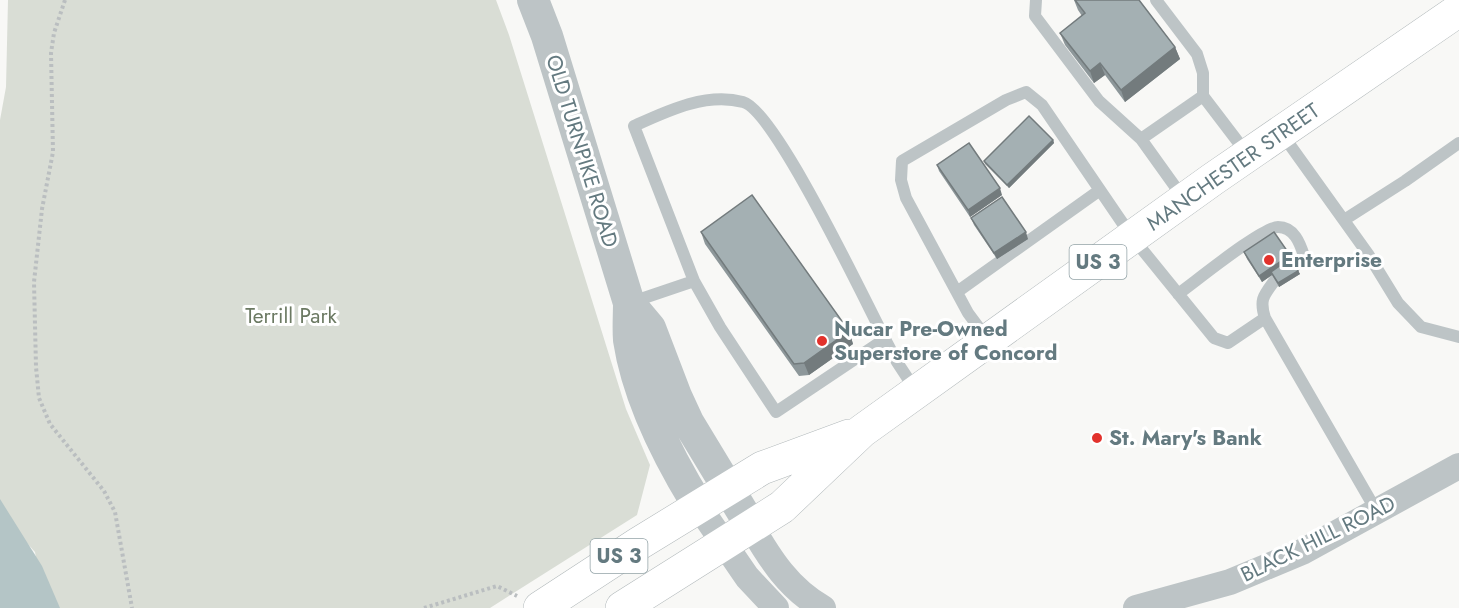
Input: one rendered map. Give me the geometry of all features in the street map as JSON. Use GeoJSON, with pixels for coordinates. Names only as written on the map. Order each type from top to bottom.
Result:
{"type":"FeatureCollection","features":[{"type":"Feature","properties":{"kind":"main road","name":"MANCHESTER STREET"},"geometry":{"type":"LineString","coordinates":[[622,608],[782,507],[862,431],[1184,200],[1459,10]]}},
{"type":"Feature","properties":{"kind":"main road","name":"MANCHESTER STREET"},"geometry":{"type":"LineString","coordinates":[[531,603],[699,507],[762,468],[862,431]]}},
{"type":"Feature","properties":{"kind":"street","name":"OLD TURNPIKE ROAD"},"geometry":{"type":"LineString","coordinates":[[532,0],[547,36],[629,303],[629,339],[638,379],[673,463],[699,507]]}},
{"type":"Feature","properties":{"kind":"street","name":"OLD TURNPIKE ROAD"},"geometry":{"type":"LineString","coordinates":[[629,303],[650,328],[688,422],[751,526]]}},
{"type":"Feature","properties":{"kind":"street","name":"BLACK HILL ROAD"},"geometry":{"type":"LineString","coordinates":[[1136,608],[1230,582],[1302,552],[1459,466]]}},
{"type":"Feature","properties":{"kind":"street"},"geometry":{"type":"LineString","coordinates":[[699,507],[747,577],[776,608]]}},
{"type":"Feature","properties":{"kind":"street"},"geometry":{"type":"LineString","coordinates":[[751,526],[767,554],[788,581],[823,608]]}},
{"type":"Feature","properties":{"kind":"lane"},"geometry":{"type":"LineString","coordinates":[[1036,0],[1035,16],[1099,101],[1141,139],[1184,200]]}},
{"type":"Feature","properties":{"kind":"lane"},"geometry":{"type":"LineString","coordinates":[[1156,0],[1197,54],[1203,73],[1203,96],[1248,155]]}},
{"type":"Feature","properties":{"kind":"lane"},"geometry":{"type":"LineString","coordinates":[[989,342],[968,313],[906,198],[901,180],[902,161],[1006,100],[1026,92],[1042,105],[1132,237],[1214,338],[1228,343],[1265,318]]}},
{"type":"Feature","properties":{"kind":"lane"},"geometry":{"type":"LineString","coordinates":[[1141,139],[1203,96]]}},
{"type":"Feature","properties":{"kind":"lane"},"geometry":{"type":"LineString","coordinates":[[885,339],[776,412],[720,327],[693,281],[634,126],[670,109],[716,99],[746,102],[769,125],[793,162],[897,362],[916,392]]}},
{"type":"Feature","properties":{"kind":"lane"},"geometry":{"type":"LineString","coordinates":[[1281,133],[1368,254],[1398,303],[1421,327],[1459,337]]}},
{"type":"Feature","properties":{"kind":"lane"},"geometry":{"type":"LineString","coordinates":[[1344,220],[1459,143]]}},
{"type":"Feature","properties":{"kind":"lane"},"geometry":{"type":"LineString","coordinates":[[957,292],[1100,190]]}},
{"type":"Feature","properties":{"kind":"lane"},"geometry":{"type":"LineString","coordinates":[[1178,294],[1258,236],[1276,227],[1286,228],[1301,244],[1304,256],[1295,266]]}},
{"type":"Feature","properties":{"kind":"lane"},"geometry":{"type":"LineString","coordinates":[[1275,280],[1263,297],[1262,308],[1265,318],[1377,512]]}},
{"type":"Feature","properties":{"kind":"lane"},"geometry":{"type":"LineString","coordinates":[[629,303],[693,281]]}},
{"type":"Feature","properties":{"kind":"path"},"geometry":{"type":"LineString","coordinates":[[65,0],[54,33],[51,53],[53,152],[42,209],[34,282],[39,398],[50,424],[104,490],[115,512],[132,608]]}},
{"type":"Feature","properties":{"kind":"path"},"geometry":{"type":"LineString","coordinates":[[424,608],[497,586],[531,603]]}},
{"type":"Feature","properties":{"kind":"green space","name":"Terrill Park"},"geometry":{"type":"Polygon","coordinates":[[[8,0],[496,0],[626,409],[650,465],[637,515],[490,608],[54,608],[39,575],[35,552],[0,513],[0,120],[6,87],[8,0]]]}},
{"type":"Feature","properties":{"kind":"shaded area"},"geometry":{"type":"Polygon","coordinates":[[[0,499],[42,566],[60,608],[0,608],[0,499]]]}},
{"type":"Feature","properties":{"kind":"building"},"geometry":{"type":"Polygon","coordinates":[[[1075,0],[1139,0],[1175,47],[1121,90],[1100,63],[1090,71],[1060,33],[1085,13],[1075,0]]]}},
{"type":"Feature","properties":{"kind":"building"},"geometry":{"type":"Polygon","coordinates":[[[1029,116],[1053,140],[1007,185],[984,161],[1029,116]]]}},
{"type":"Feature","properties":{"kind":"building"},"geometry":{"type":"Polygon","coordinates":[[[969,143],[1000,188],[968,210],[937,165],[969,143]]]}},
{"type":"Feature","properties":{"kind":"building"},"geometry":{"type":"Polygon","coordinates":[[[752,195],[849,331],[804,363],[794,364],[701,232],[752,195]]]}},
{"type":"Feature","properties":{"kind":"building"},"geometry":{"type":"Polygon","coordinates":[[[1002,197],[1026,232],[994,253],[971,218],[1002,197]]]}},
{"type":"Feature","properties":{"kind":"building","name":"Enterprise"},"geometry":{"type":"Polygon","coordinates":[[[1274,232],[1290,255],[1259,276],[1244,252],[1274,232]]]}},
{"type":"Feature","properties":{"kind":"building"},"geometry":{"type":"Polygon","coordinates":[[[1291,258],[1298,271],[1278,283],[1271,272],[1291,258]]]}},
{"type":"Feature","properties":{"kind":"place","name":"Enterprise"},"geometry":{"type":"Point","coordinates":[1269,260]}},
{"type":"Feature","properties":{"kind":"place","name":"Nucar Pre-Owned Superstore of Concord"},"geometry":{"type":"Point","coordinates":[822,341]}},
{"type":"Feature","properties":{"kind":"place","name":"St. Mary's Bank"},"geometry":{"type":"Point","coordinates":[1097,438]}}]}
